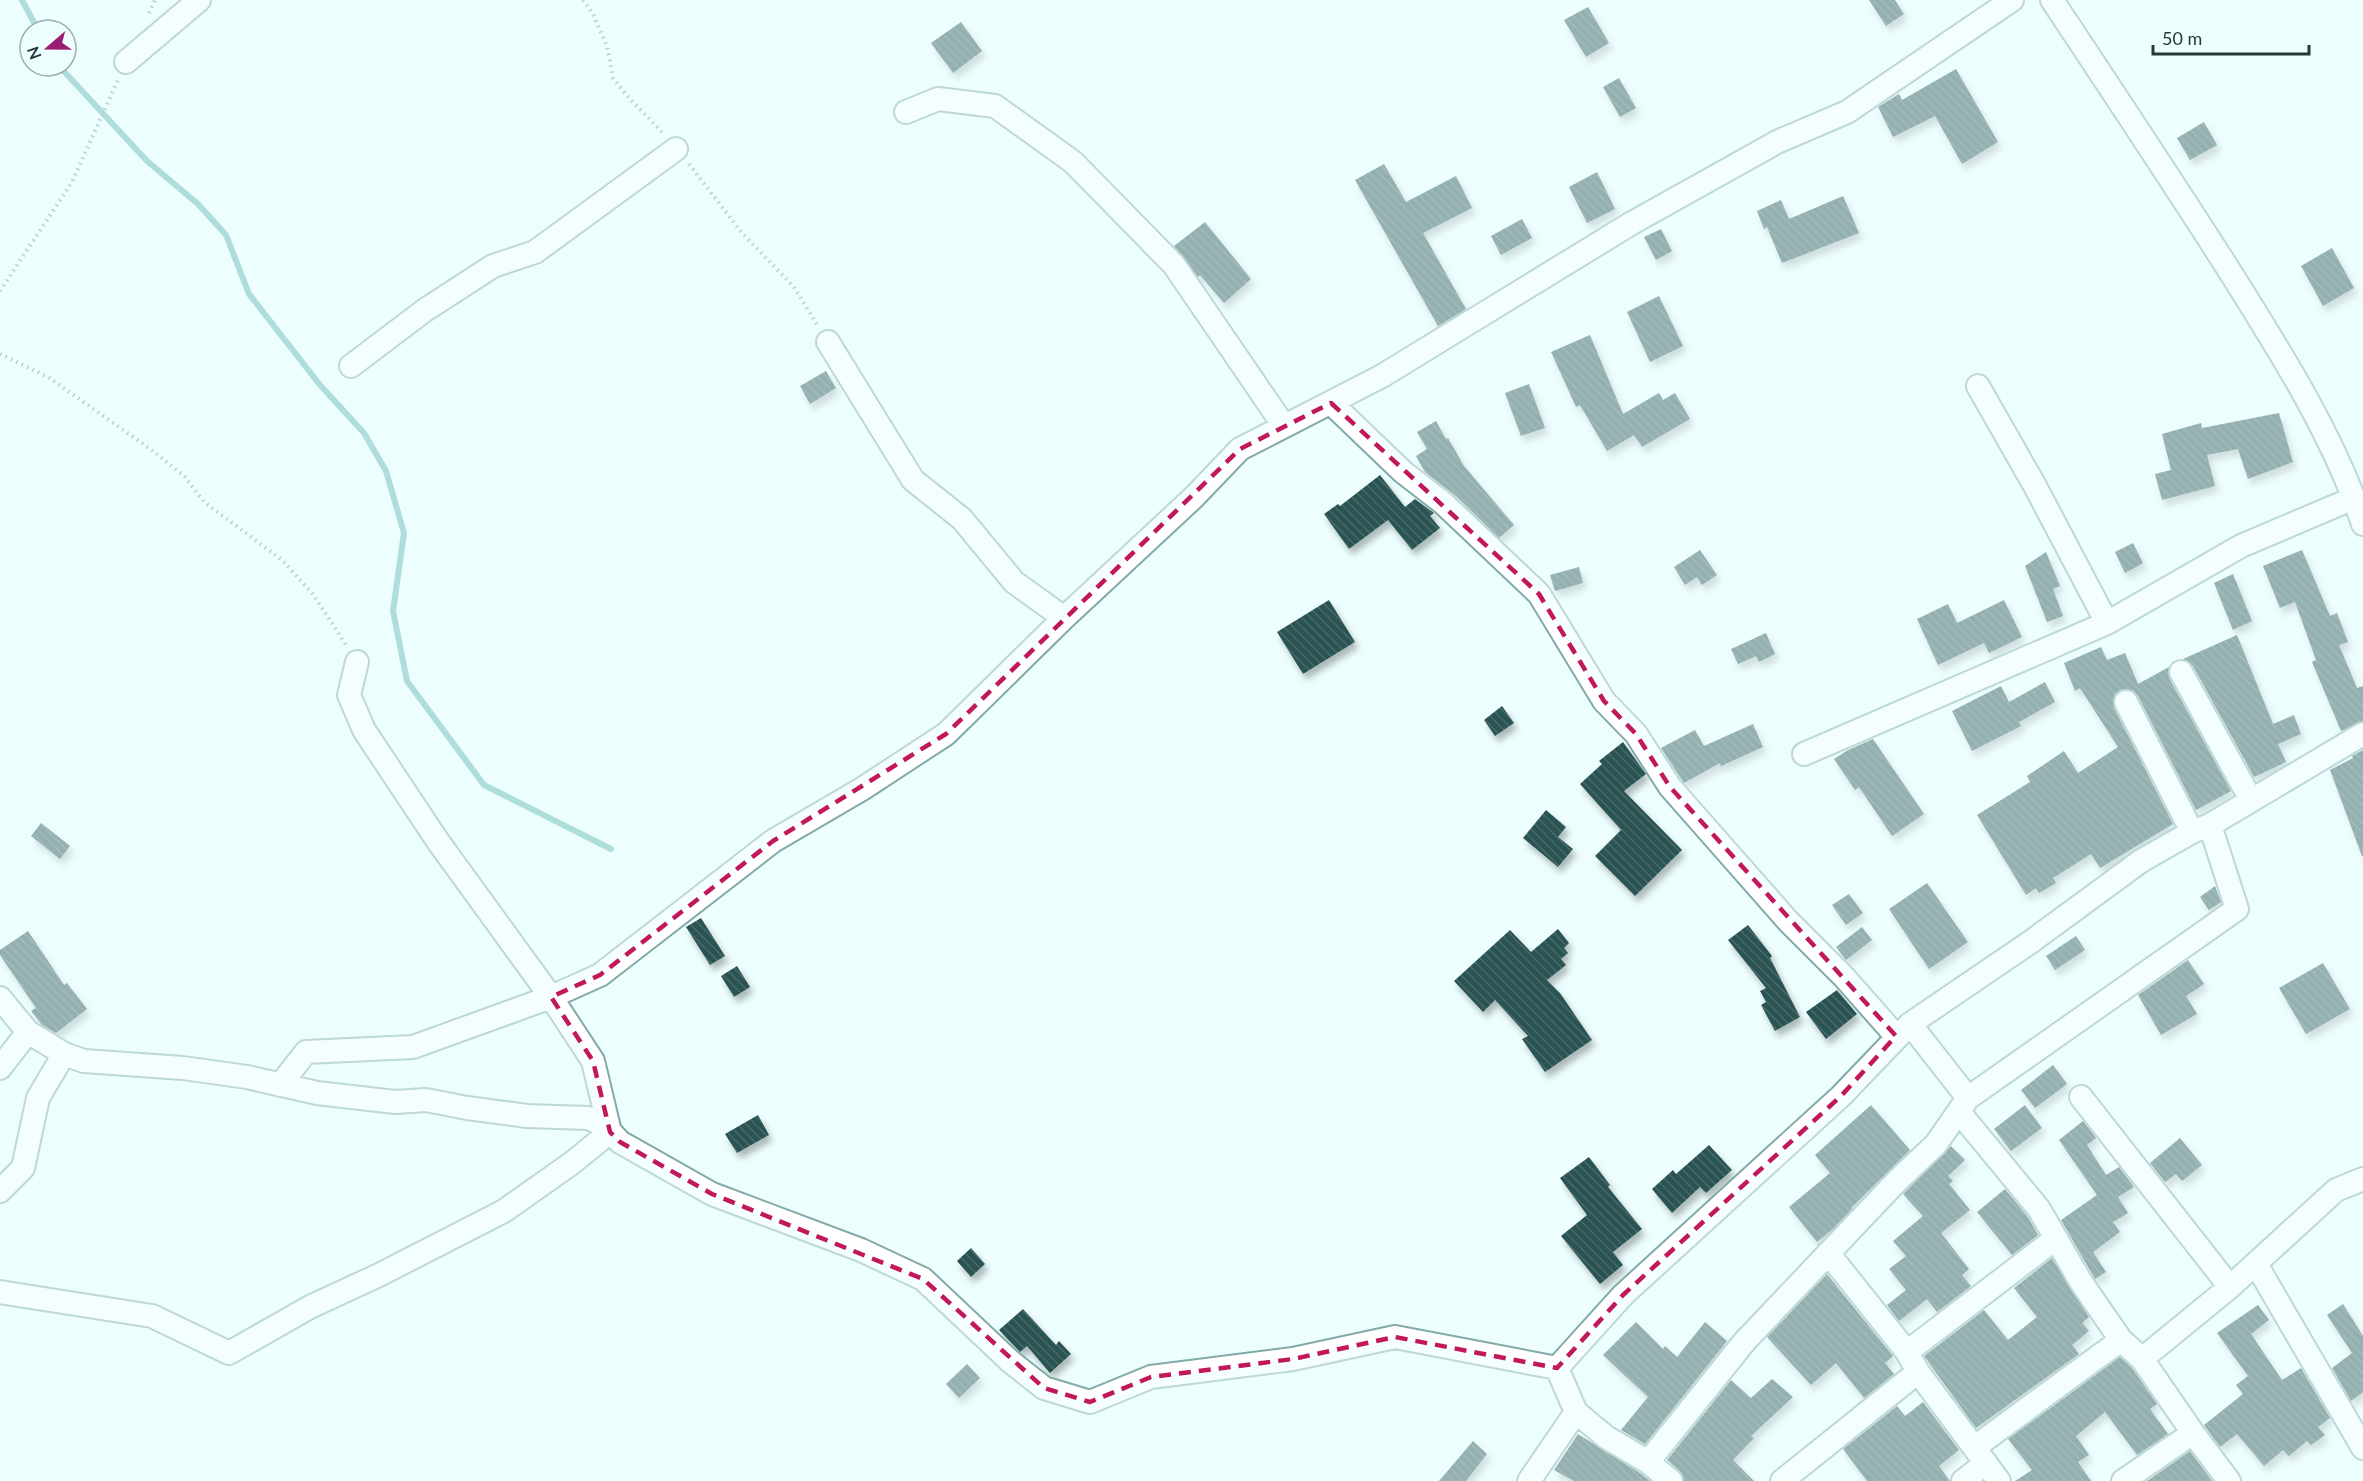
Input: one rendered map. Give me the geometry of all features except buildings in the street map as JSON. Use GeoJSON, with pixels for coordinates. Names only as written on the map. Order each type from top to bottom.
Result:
{"type":"FeatureCollection","features":[{"type":"Feature","properties":{"kind":"street"},"geometry":{"type":"LineString","coordinates":[[126,62],[199,0]]}},
{"type":"Feature","properties":{"kind":"street"},"geometry":{"type":"LineString","coordinates":[[280,1085],[306,1052],[412,1047],[551,997],[600,975],[773,841],[862,789],[946,734],[1064,618],[1194,497],[1240,449],[1382,376],[1632,223],[1777,142],[1847,112],[2012,0]]}},
{"type":"Feature","properties":{"kind":"street"},"geometry":{"type":"LineString","coordinates":[[2052,0],[2178,190],[2265,328],[2336,454],[2363,524]]}},
{"type":"Feature","properties":{"kind":"street"},"geometry":{"type":"LineString","coordinates":[[906,112],[938,99],[995,106],[1073,162],[1174,265],[1284,426]]}},
{"type":"Feature","properties":{"kind":"street"},"geometry":{"type":"LineString","coordinates":[[351,366],[425,310],[493,266],[535,252],[676,148]]}},
{"type":"Feature","properties":{"kind":"street"},"geometry":{"type":"LineString","coordinates":[[828,342],[913,480],[962,519],[1014,582],[1064,618]]}},
{"type":"Feature","properties":{"kind":"street"},"geometry":{"type":"LineString","coordinates":[[1978,386],[2036,486],[2107,623]]}},
{"type":"Feature","properties":{"kind":"street"},"geometry":{"type":"LineString","coordinates":[[1331,403],[1403,472],[1443,503],[1539,594],[1604,701],[1636,734],[1670,787],[1788,921],[1844,977],[1903,1030],[1964,1105],[2039,1209],[2081,1282],[2121,1340],[2142,1359],[2229,1481]]}},
{"type":"Feature","properties":{"kind":"street"},"geometry":{"type":"LineString","coordinates":[[1804,754],[2107,623],[2241,546],[2354,498]]}},
{"type":"Feature","properties":{"kind":"street"},"geometry":{"type":"LineString","coordinates":[[357,662],[348,695],[364,730],[436,840],[551,997],[593,1061],[610,1132]]}},
{"type":"Feature","properties":{"kind":"street"},"geometry":{"type":"LineString","coordinates":[[2181,672],[2251,800]]}},
{"type":"Feature","properties":{"kind":"street"},"geometry":{"type":"LineString","coordinates":[[1648,1462],[1745,1341],[1936,1144],[1964,1105],[2237,909],[2201,829],[2126,702]]}},
{"type":"Feature","properties":{"kind":"street"},"geometry":{"type":"LineString","coordinates":[[1557,1368],[1623,1295],[1841,1096],[1903,1030],[2032,941],[2140,861],[2201,829],[2363,734]]}},
{"type":"Feature","properties":{"kind":"street"},"geometry":{"type":"LineString","coordinates":[[0,998],[28,1032],[64,1054],[84,1060],[183,1068],[317,1093],[395,1102],[426,1100],[527,1116],[588,1118],[604,1125],[620,1142],[712,1194],[861,1250],[923,1279],[1011,1362],[1044,1388],[1090,1402],[1151,1377],[1293,1359],[1395,1337],[1557,1368]]}},
{"type":"Feature","properties":{"kind":"street"},"geometry":{"type":"LineString","coordinates":[[0,1068],[28,1032]]}},
{"type":"Feature","properties":{"kind":"street"},"geometry":{"type":"LineString","coordinates":[[0,1191],[23,1168],[38,1098],[64,1054]]}},
{"type":"Feature","properties":{"kind":"street"},"geometry":{"type":"LineString","coordinates":[[2081,1097],[2230,1287]]}},
{"type":"Feature","properties":{"kind":"street"},"geometry":{"type":"LineString","coordinates":[[0,1292],[152,1316],[229,1353],[310,1307],[379,1275],[504,1211],[573,1162],[610,1132]]}},
{"type":"Feature","properties":{"kind":"street"},"geometry":{"type":"LineString","coordinates":[[2142,1359],[2230,1287],[2336,1190],[2363,1179]]}},
{"type":"Feature","properties":{"kind":"street"},"geometry":{"type":"LineString","coordinates":[[1907,1352],[2055,1239]]}},
{"type":"Feature","properties":{"kind":"street"},"geometry":{"type":"LineString","coordinates":[[1828,1253],[1907,1352],[1918,1372],[1987,1464]]}},
{"type":"Feature","properties":{"kind":"street"},"geometry":{"type":"LineString","coordinates":[[2256,1264],[2363,1448]]}},
{"type":"Feature","properties":{"kind":"street"},"geometry":{"type":"LineString","coordinates":[[1963,1481],[1987,1464],[2121,1340]]}},
{"type":"Feature","properties":{"kind":"street"},"geometry":{"type":"LineString","coordinates":[[1557,1368],[1576,1412],[1606,1437],[1648,1462],[1671,1481]]}},
{"type":"Feature","properties":{"kind":"street"},"geometry":{"type":"LineString","coordinates":[[1782,1481],[1918,1372]]}},
{"type":"Feature","properties":{"kind":"street"},"geometry":{"type":"LineString","coordinates":[[1529,1481],[1576,1412]]}},
{"type":"Feature","properties":{"kind":"street"},"geometry":{"type":"LineString","coordinates":[[2123,1481],[2193,1433]]}},
{"type":"Feature","properties":{"kind":"path"},"geometry":{"type":"LineString","coordinates":[[145,21],[154,0]]}},
{"type":"Feature","properties":{"kind":"path"},"geometry":{"type":"LineString","coordinates":[[583,0],[593,14],[607,46],[613,78],[629,98],[659,127],[742,233],[794,287],[828,342]]}},
{"type":"Feature","properties":{"kind":"path"},"geometry":{"type":"LineString","coordinates":[[0,291],[72,182],[126,62]]}},
{"type":"Feature","properties":{"kind":"path"},"geometry":{"type":"LineString","coordinates":[[0,354],[48,377],[153,451],[185,477],[204,502],[282,560],[313,594],[357,662]]}},
{"type":"Feature","properties":{"kind":"highlighted area"},"geometry":{"type":"Polygon","coordinates":[[[1331,403],[1539,594],[1604,701],[1636,734],[1670,787],[1896,1036],[1841,1096],[1623,1295],[1557,1368],[1395,1337],[1293,1359],[1151,1377],[1090,1402],[1044,1388],[923,1279],[712,1194],[620,1142],[610,1132],[593,1061],[551,997],[600,975],[773,841],[946,734],[1240,449],[1331,403]]]}},
{"type":"Feature","properties":{"kind":"waterway"},"geometry":{"type":"LineString","coordinates":[[22,0],[32,18]]}},
{"type":"Feature","properties":{"kind":"waterway"},"geometry":{"type":"LineString","coordinates":[[70,78],[147,161],[198,204],[226,235],[249,294],[320,385],[364,433],[386,471],[404,533],[393,611],[407,681],[484,785],[611,849]]}}]}
